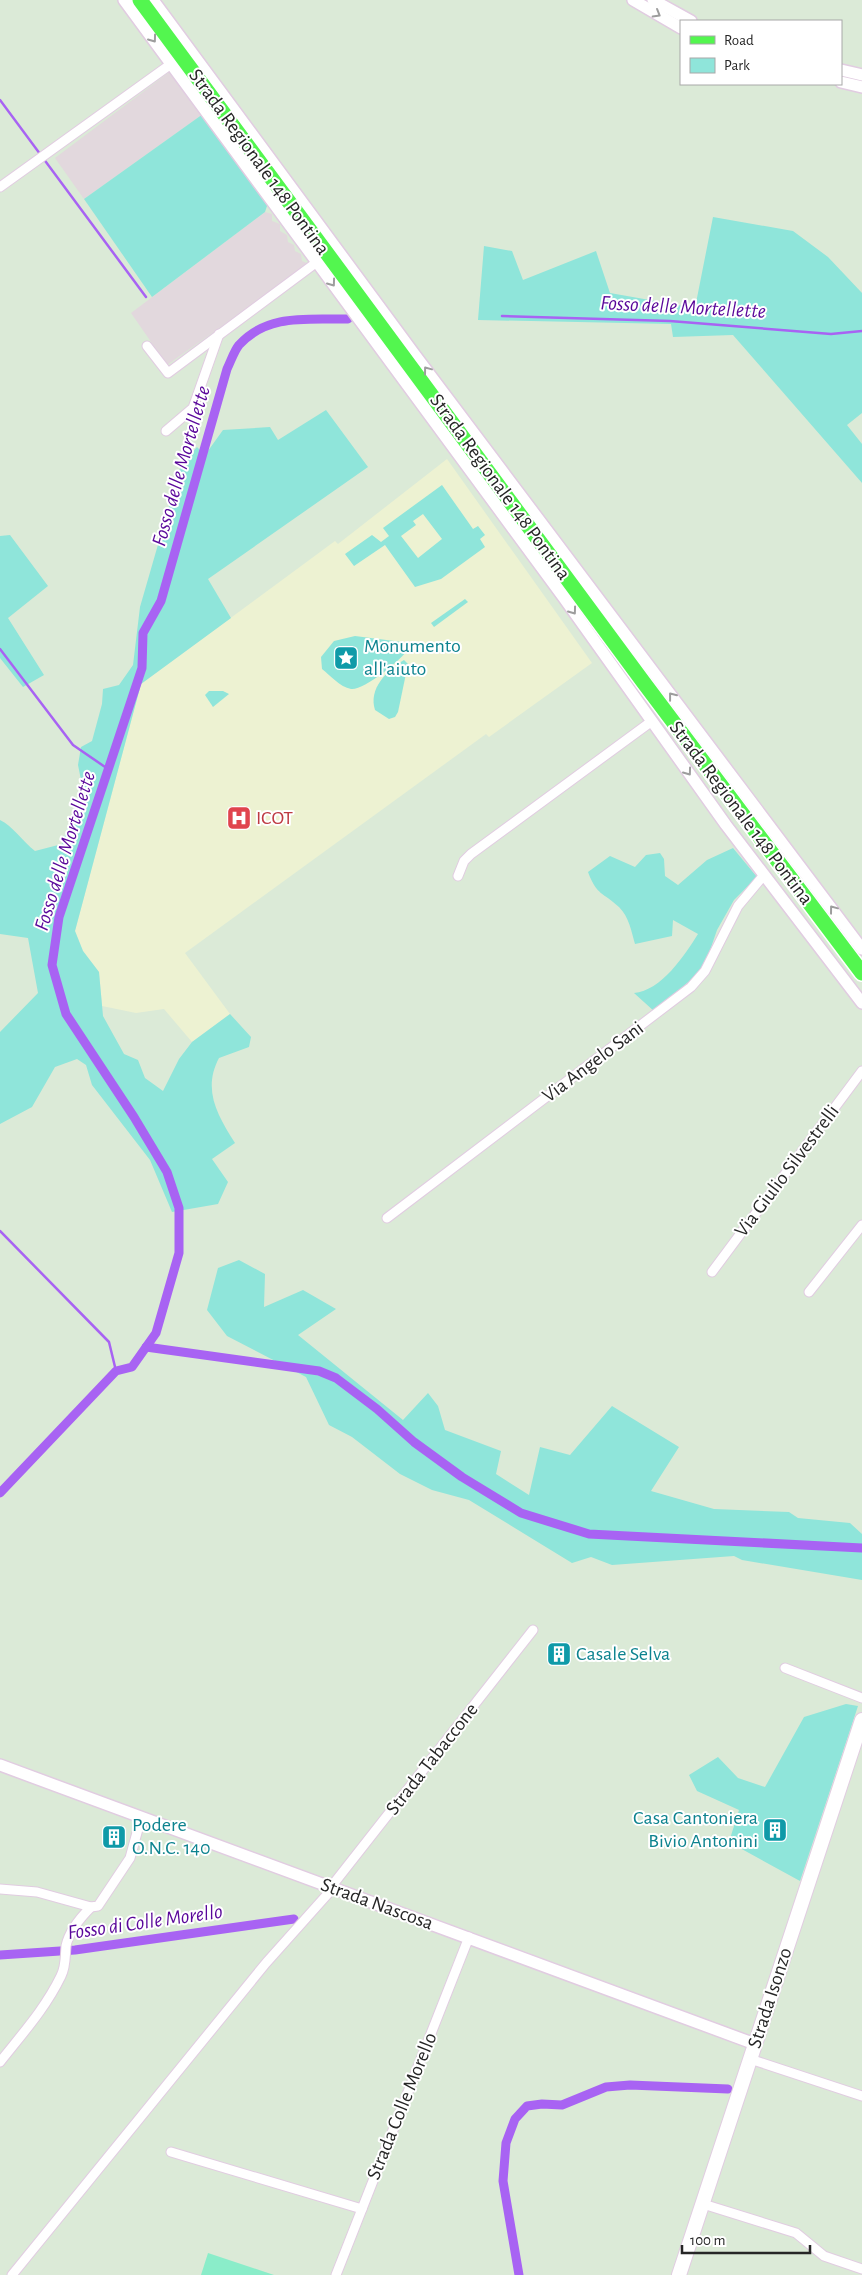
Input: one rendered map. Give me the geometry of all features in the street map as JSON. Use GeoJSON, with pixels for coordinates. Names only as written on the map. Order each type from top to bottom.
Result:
{"type":"FeatureCollection","features":[{"type":"Feature","properties":{"kind":"main road","name":"Strada Regionale 148 Pontina"},"geometry":{"type":"LineString","coordinates":[[140,0],[644,683],[862,973]]}},
{"type":"Feature","properties":{"kind":"main road","name":"Strada Isonzo"},"geometry":{"type":"LineString","coordinates":[[680,2275],[862,1720]]}},
{"type":"Feature","properties":{"kind":"street"},"geometry":{"type":"LineString","coordinates":[[124,0],[764,875],[862,1003]]}},
{"type":"Feature","properties":{"kind":"street"},"geometry":{"type":"LineString","coordinates":[[153,0],[415,355],[862,949]]}},
{"type":"Feature","properties":{"kind":"street"},"geometry":{"type":"LineString","coordinates":[[633,0],[680,27]]}},
{"type":"Feature","properties":{"kind":"street"},"geometry":{"type":"LineString","coordinates":[[653,0],[689,20]]}},
{"type":"Feature","properties":{"kind":"street"},"geometry":{"type":"LineString","coordinates":[[0,187],[171,64]]}},
{"type":"Feature","properties":{"kind":"street"},"geometry":{"type":"LineString","coordinates":[[842,70],[862,76]]}},
{"type":"Feature","properties":{"kind":"street"},"geometry":{"type":"LineString","coordinates":[[842,82],[862,86]]}},
{"type":"Feature","properties":{"kind":"street"},"geometry":{"type":"LineString","coordinates":[[147,346],[168,373],[317,262]]}},
{"type":"Feature","properties":{"kind":"street"},"geometry":{"type":"LineString","coordinates":[[166,431],[193,408],[220,334]]}},
{"type":"Feature","properties":{"kind":"street"},"geometry":{"type":"LineString","coordinates":[[458,876],[464,861],[471,854],[652,721]]}},
{"type":"Feature","properties":{"kind":"street","name":"Via Angelo Sani"},"geometry":{"type":"LineString","coordinates":[[387,1218],[694,985],[705,971],[733,914],[764,875]]}},
{"type":"Feature","properties":{"kind":"street","name":"Via Giulio Silvestrelli"},"geometry":{"type":"LineString","coordinates":[[712,1272],[862,1071]]}},
{"type":"Feature","properties":{"kind":"street"},"geometry":{"type":"LineString","coordinates":[[809,1292],[862,1226]]}},
{"type":"Feature","properties":{"kind":"street","name":"Strada Tabaccone"},"geometry":{"type":"LineString","coordinates":[[12,2275],[260,1971],[332,1887],[533,1630]]}},
{"type":"Feature","properties":{"kind":"street"},"geometry":{"type":"LineString","coordinates":[[785,1668],[862,1698]]}},
{"type":"Feature","properties":{"kind":"street","name":"Strada Nascosa"},"geometry":{"type":"LineString","coordinates":[[0,1765],[755,2044]]}},
{"type":"Feature","properties":{"kind":"street"},"geometry":{"type":"LineString","coordinates":[[0,2062],[4,2050],[45,2004],[62,1974],[67,1944],[80,1919],[91,1907],[100,1904],[128,1862],[141,1818]]}},
{"type":"Feature","properties":{"kind":"street"},"geometry":{"type":"LineString","coordinates":[[0,1890],[37,1892],[91,1907]]}},
{"type":"Feature","properties":{"kind":"street","name":"Strada Colle Morello"},"geometry":{"type":"LineString","coordinates":[[336,2275],[469,1937]]}},
{"type":"Feature","properties":{"kind":"street"},"geometry":{"type":"LineString","coordinates":[[750,2059],[862,2096]]}},
{"type":"Feature","properties":{"kind":"street"},"geometry":{"type":"LineString","coordinates":[[170,2152],[362,2209]]}},
{"type":"Feature","properties":{"kind":"street"},"geometry":{"type":"LineString","coordinates":[[703,2204],[796,2233],[824,2256],[862,2269]]}},
{"type":"Feature","properties":{"kind":"shaded area"},"geometry":{"type":"Polygon","coordinates":[[[171,71],[203,114],[84,199],[55,158],[171,71]]]}},
{"type":"Feature","properties":{"kind":"shaded area"},"geometry":{"type":"Polygon","coordinates":[[[265,212],[272,214],[272,221],[280,224],[280,231],[287,235],[288,242],[294,245],[295,251],[301,254],[302,261],[309,264],[167,365],[131,313],[265,212]]]}},
{"type":"Feature","properties":{"kind":"shaded area","name":"ICOT"},"geometry":{"type":"Polygon","coordinates":[[[447,459],[592,663],[489,737],[486,734],[185,953],[230,1014],[192,1042],[164,1009],[136,1013],[102,1006],[99,972],[83,951],[75,931],[141,684],[335,541],[338,544],[447,459]]]}},
{"type":"Feature","properties":{"kind":"green space"},"geometry":{"type":"Polygon","coordinates":[[[203,114],[268,203],[265,212],[152,297],[84,199],[203,114]]]}},
{"type":"Feature","properties":{"kind":"green space"},"geometry":{"type":"Polygon","coordinates":[[[713,217],[793,231],[828,257],[862,293],[862,413],[847,425],[862,444],[862,483],[733,335],[673,337],[671,324],[478,320],[484,246],[512,251],[523,280],[596,251],[610,293],[695,308],[713,217]]]}},
{"type":"Feature","properties":{"kind":"green space"},"geometry":{"type":"Polygon","coordinates":[[[326,410],[368,467],[208,579],[231,618],[141,684],[75,931],[83,951],[99,972],[103,1016],[124,1054],[138,1060],[145,1078],[163,1091],[179,1059],[192,1042],[230,1014],[251,1037],[249,1047],[219,1058],[212,1081],[212,1092],[218,1113],[235,1143],[212,1159],[228,1182],[218,1204],[172,1212],[150,1160],[92,1085],[86,1065],[77,1059],[55,1067],[32,1107],[0,1124],[0,1032],[38,993],[28,938],[0,934],[0,820],[35,851],[62,844],[82,785],[78,765],[81,747],[92,741],[102,704],[103,689],[119,685],[133,665],[140,607],[181,465],[197,447],[205,455],[223,430],[270,427],[278,440],[326,410]]]}},
{"type":"Feature","properties":{"kind":"green space"},"geometry":{"type":"Polygon","coordinates":[[[442,485],[473,529],[478,526],[485,535],[480,539],[485,547],[441,579],[415,587],[385,545],[354,566],[345,554],[372,535],[381,542],[389,536],[383,528],[442,485]],[[423,514],[413,521],[416,525],[401,536],[418,558],[442,539],[423,514]]]}},
{"type":"Feature","properties":{"kind":"green space"},"geometry":{"type":"Polygon","coordinates":[[[10,535],[48,586],[8,618],[44,675],[23,687],[0,658],[0,536],[10,535]]]}},
{"type":"Feature","properties":{"kind":"green space"},"geometry":{"type":"Polygon","coordinates":[[[465,599],[468,602],[434,627],[431,623],[465,599]]]}},
{"type":"Feature","properties":{"kind":"green space"},"geometry":{"type":"Polygon","coordinates":[[[355,636],[402,642],[408,649],[399,660],[382,674],[364,685],[351,689],[339,683],[322,669],[321,657],[334,641],[355,636]]]}},
{"type":"Feature","properties":{"kind":"green space"},"geometry":{"type":"Polygon","coordinates":[[[404,660],[408,664],[398,712],[395,717],[389,719],[375,710],[374,695],[380,681],[391,669],[404,660]]]}},
{"type":"Feature","properties":{"kind":"green space"},"geometry":{"type":"Polygon","coordinates":[[[209,691],[223,691],[229,694],[213,707],[205,695],[209,691]]]}},
{"type":"Feature","properties":{"kind":"green space"},"geometry":{"type":"Polygon","coordinates":[[[733,848],[757,877],[734,900],[717,930],[706,962],[695,976],[655,1012],[634,993],[644,991],[663,979],[686,952],[698,934],[673,920],[672,936],[635,944],[625,915],[619,907],[598,890],[588,872],[610,856],[635,867],[646,855],[660,853],[664,859],[665,876],[678,885],[707,860],[733,848]]]}},
{"type":"Feature","properties":{"kind":"green space"},"geometry":{"type":"Polygon","coordinates":[[[239,1260],[265,1274],[264,1307],[303,1290],[336,1309],[298,1335],[403,1420],[428,1393],[438,1406],[445,1430],[501,1451],[496,1474],[529,1495],[540,1447],[570,1455],[612,1406],[679,1447],[651,1491],[714,1509],[789,1512],[798,1518],[850,1523],[862,1534],[862,1580],[742,1560],[734,1556],[612,1565],[591,1557],[572,1563],[469,1500],[432,1490],[400,1474],[352,1437],[329,1425],[306,1377],[227,1336],[207,1310],[218,1268],[239,1260]]]}},
{"type":"Feature","properties":{"kind":"green space"},"geometry":{"type":"Polygon","coordinates":[[[846,1704],[858,1706],[800,1881],[729,1842],[739,1810],[697,1791],[689,1775],[718,1757],[738,1778],[765,1787],[804,1717],[846,1704]]]}},
{"type":"Feature","properties":{"kind":"green space"},"geometry":{"type":"Polygon","coordinates":[[[208,2253],[274,2275],[201,2275],[208,2253]]]}},
{"type":"Feature","properties":{"kind":"waterway"},"geometry":{"type":"LineString","coordinates":[[0,100],[146,297]]}},
{"type":"Feature","properties":{"kind":"waterway","name":"Fosso delle Mortellette"},"geometry":{"type":"LineString","coordinates":[[502,316],[670,321],[831,334],[862,331]]}},
{"type":"Feature","properties":{"kind":"waterway","name":"Fosso delle Mortellette"},"geometry":{"type":"LineString","coordinates":[[0,1493],[116,1371],[132,1367],[156,1333],[179,1253],[179,1208],[167,1172],[134,1117],[66,1014],[52,965],[59,917],[142,668],[143,633],[161,601],[227,369],[237,347],[250,335],[276,323],[304,319],[348,319]]}},
{"type":"Feature","properties":{"kind":"waterway"},"geometry":{"type":"LineString","coordinates":[[0,649],[73,745],[108,769]]}},
{"type":"Feature","properties":{"kind":"waterway"},"geometry":{"type":"LineString","coordinates":[[0,1231],[109,1342],[116,1371]]}},
{"type":"Feature","properties":{"kind":"waterway"},"geometry":{"type":"LineString","coordinates":[[146,1347],[319,1371],[336,1378],[377,1409],[414,1442],[462,1477],[521,1513],[589,1534],[862,1548]]}},
{"type":"Feature","properties":{"kind":"waterway","name":"Fosso di Colle Morello"},"geometry":{"type":"LineString","coordinates":[[0,1955],[75,1950],[294,1919]]}},
{"type":"Feature","properties":{"kind":"waterway"},"geometry":{"type":"LineString","coordinates":[[519,2275],[503,2181],[506,2143],[515,2119],[527,2106],[542,2104],[562,2105],[606,2087],[630,2085],[728,2089]]}},
{"type":"Feature","properties":{"kind":"place","name":"Monumento all'aiuto"},"geometry":{"type":"Point","coordinates":[346,658]}},
{"type":"Feature","properties":{"kind":"place","name":"ICOT"},"geometry":{"type":"Point","coordinates":[239,818]}},
{"type":"Feature","properties":{"kind":"place","name":"Casale Selva"},"geometry":{"type":"Point","coordinates":[559,1654]}},
{"type":"Feature","properties":{"kind":"place","name":"Casa Cantoniera Bivio Antonini"},"geometry":{"type":"Point","coordinates":[775,1830]}},
{"type":"Feature","properties":{"kind":"place","name":"Podere O.N.C. 140"},"geometry":{"type":"Point","coordinates":[114,1837]}}]}
